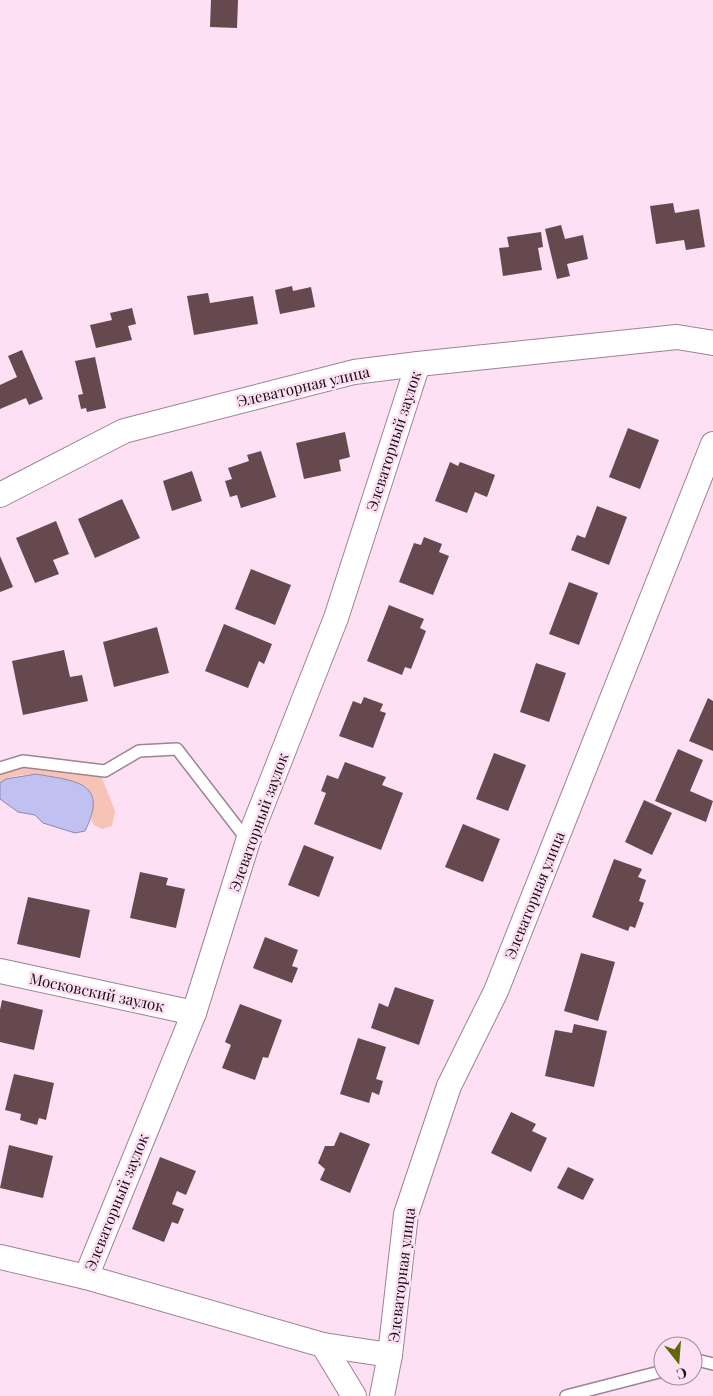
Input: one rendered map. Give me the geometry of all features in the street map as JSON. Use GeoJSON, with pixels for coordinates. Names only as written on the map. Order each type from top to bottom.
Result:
{"type":"FeatureCollection","features":[{"type":"Feature","properties":{"kind":"street","name":"Элеваторная улица"},"geometry":{"type":"LineString","coordinates":[[0,495],[124,431],[354,372],[677,338],[713,343]]}},
{"type":"Feature","properties":{"kind":"street","name":"Элеваторный заулок"},"geometry":{"type":"LineString","coordinates":[[86,1277],[194,1013],[248,841],[336,618],[418,364]]}},
{"type":"Feature","properties":{"kind":"street","name":"Элеваторная улица"},"geometry":{"type":"LineString","coordinates":[[382,1396],[390,1354],[406,1214],[449,1086],[496,991],[713,444]]}},
{"type":"Feature","properties":{"kind":"street","name":"Московский заулок"},"geometry":{"type":"LineString","coordinates":[[0,971],[194,1013]]}},
{"type":"Feature","properties":{"kind":"street"},"geometry":{"type":"LineString","coordinates":[[0,1257],[86,1277],[323,1345],[390,1354]]}},
{"type":"Feature","properties":{"kind":"street"},"geometry":{"type":"LineString","coordinates":[[323,1345],[354,1396]]}},
{"type":"Feature","properties":{"kind":"lane"},"geometry":{"type":"LineString","coordinates":[[0,768],[23,761],[106,771],[139,751],[177,749],[248,841]]}},
{"type":"Feature","properties":{"kind":"lane"},"geometry":{"type":"LineString","coordinates":[[566,1396],[653,1374]]}},
{"type":"Feature","properties":{"kind":"shaded area"},"geometry":{"type":"Polygon","coordinates":[[[61,759],[89,767],[102,778],[115,811],[112,826],[102,829],[94,825],[91,820],[87,787],[43,775],[20,775],[0,783],[0,767],[26,761],[61,759]]]}},
{"type":"Feature","properties":{"kind":"water"},"geometry":{"type":"Polygon","coordinates":[[[36,774],[75,782],[84,786],[91,793],[93,802],[92,814],[85,831],[75,833],[43,823],[35,815],[18,812],[0,799],[0,783],[6,779],[36,774]]]}},
{"type":"Feature","properties":{"kind":"building"},"geometry":{"type":"Polygon","coordinates":[[[211,0],[238,0],[237,28],[210,27],[211,0]]]}},
{"type":"Feature","properties":{"kind":"building"},"geometry":{"type":"Polygon","coordinates":[[[673,203],[675,213],[699,209],[705,247],[686,250],[684,240],[656,244],[650,206],[673,203]]]}},
{"type":"Feature","properties":{"kind":"building"},"geometry":{"type":"Polygon","coordinates":[[[561,225],[565,239],[583,235],[588,259],[567,264],[570,276],[557,279],[545,229],[561,225]]]}},
{"type":"Feature","properties":{"kind":"building"},"geometry":{"type":"Polygon","coordinates":[[[541,232],[543,247],[538,248],[542,270],[503,276],[499,248],[509,247],[507,237],[541,232]]]}},
{"type":"Feature","properties":{"kind":"building"},"geometry":{"type":"Polygon","coordinates":[[[292,286],[293,291],[311,287],[315,307],[280,314],[275,290],[292,286]]]}},
{"type":"Feature","properties":{"kind":"building"},"geometry":{"type":"Polygon","coordinates":[[[208,293],[210,303],[253,296],[258,324],[194,335],[187,296],[208,293]]]}},
{"type":"Feature","properties":{"kind":"building"},"geometry":{"type":"Polygon","coordinates":[[[132,308],[136,324],[128,326],[132,340],[96,348],[90,325],[112,320],[110,313],[132,308]]]}},
{"type":"Feature","properties":{"kind":"building"},"geometry":{"type":"Polygon","coordinates":[[[22,350],[43,399],[29,405],[26,398],[0,409],[0,385],[17,377],[8,356],[22,350]]]}},
{"type":"Feature","properties":{"kind":"building"},"geometry":{"type":"Polygon","coordinates":[[[95,357],[106,408],[87,412],[86,408],[81,409],[78,395],[83,394],[75,361],[95,357]]]}},
{"type":"Feature","properties":{"kind":"building"},"geometry":{"type":"Polygon","coordinates":[[[628,428],[659,440],[640,489],[609,477],[628,428]]]}},
{"type":"Feature","properties":{"kind":"building"},"geometry":{"type":"Polygon","coordinates":[[[345,432],[350,457],[339,460],[341,471],[304,479],[296,443],[345,432]]]}},
{"type":"Feature","properties":{"kind":"building"},"geometry":{"type":"Polygon","coordinates":[[[261,451],[276,497],[241,508],[237,495],[230,497],[225,481],[232,479],[228,468],[249,461],[247,455],[261,451]]]}},
{"type":"Feature","properties":{"kind":"building"},"geometry":{"type":"Polygon","coordinates":[[[450,462],[458,466],[460,462],[495,475],[487,497],[475,492],[467,513],[435,501],[450,462]]]}},
{"type":"Feature","properties":{"kind":"building"},"geometry":{"type":"Polygon","coordinates":[[[192,471],[202,501],[172,511],[163,481],[192,471]]]}},
{"type":"Feature","properties":{"kind":"building"},"geometry":{"type":"Polygon","coordinates":[[[122,499],[140,538],[95,558],[78,519],[122,499]]]}},
{"type":"Feature","properties":{"kind":"building"},"geometry":{"type":"Polygon","coordinates":[[[597,506],[627,517],[609,565],[571,550],[577,535],[585,538],[597,506]]]}},
{"type":"Feature","properties":{"kind":"building"},"geometry":{"type":"Polygon","coordinates":[[[56,521],[69,554],[53,560],[59,574],[35,583],[16,538],[56,521]]]}},
{"type":"Feature","properties":{"kind":"building"},"geometry":{"type":"Polygon","coordinates":[[[424,537],[442,544],[439,552],[449,556],[433,595],[399,582],[414,543],[421,545],[424,537]]]}},
{"type":"Feature","properties":{"kind":"building"},"geometry":{"type":"Polygon","coordinates":[[[0,556],[13,587],[0,592],[0,556]]]}},
{"type":"Feature","properties":{"kind":"building"},"geometry":{"type":"Polygon","coordinates":[[[251,569],[291,585],[275,625],[235,609],[251,569]]]}},
{"type":"Feature","properties":{"kind":"building"},"geometry":{"type":"Polygon","coordinates":[[[569,582],[598,593],[579,645],[549,634],[569,582]]]}},
{"type":"Feature","properties":{"kind":"building"},"geometry":{"type":"Polygon","coordinates":[[[389,605],[424,619],[420,628],[426,631],[411,669],[405,667],[402,675],[367,661],[389,605]]]}},
{"type":"Feature","properties":{"kind":"building"},"geometry":{"type":"Polygon","coordinates":[[[224,624],[272,644],[264,664],[259,661],[248,688],[205,671],[224,624]]]}},
{"type":"Feature","properties":{"kind":"building"},"geometry":{"type":"Polygon","coordinates":[[[157,627],[169,673],[114,687],[103,642],[157,627]]]}},
{"type":"Feature","properties":{"kind":"building"},"geometry":{"type":"Polygon","coordinates":[[[64,650],[70,677],[82,675],[88,701],[23,715],[12,661],[64,650]]]}},
{"type":"Feature","properties":{"kind":"building"},"geometry":{"type":"Polygon","coordinates":[[[536,663],[566,673],[549,722],[520,712],[536,663]]]}},
{"type":"Feature","properties":{"kind":"building"},"geometry":{"type":"Polygon","coordinates":[[[364,697],[383,704],[380,711],[386,713],[373,748],[339,736],[353,701],[361,704],[364,697]]]}},
{"type":"Feature","properties":{"kind":"building"},"geometry":{"type":"Polygon","coordinates":[[[708,698],[713,701],[713,751],[689,741],[708,698]]]}},
{"type":"Feature","properties":{"kind":"building"},"geometry":{"type":"Polygon","coordinates":[[[678,749],[703,760],[690,791],[713,801],[706,822],[655,801],[678,749]]]}},
{"type":"Feature","properties":{"kind":"building"},"geometry":{"type":"Polygon","coordinates":[[[494,753],[526,765],[508,811],[476,799],[494,753]]]}},
{"type":"Feature","properties":{"kind":"building"},"geometry":{"type":"Polygon","coordinates":[[[345,762],[386,777],[382,785],[403,793],[381,850],[314,824],[326,793],[321,791],[327,775],[338,779],[345,762]]]}},
{"type":"Feature","properties":{"kind":"building"},"geometry":{"type":"Polygon","coordinates":[[[644,800],[672,813],[652,855],[625,842],[644,800]]]}},
{"type":"Feature","properties":{"kind":"building"},"geometry":{"type":"Polygon","coordinates":[[[463,824],[500,839],[483,882],[445,867],[463,824]]]}},
{"type":"Feature","properties":{"kind":"building"},"geometry":{"type":"Polygon","coordinates":[[[304,845],[334,857],[319,897],[288,885],[304,845]]]}},
{"type":"Feature","properties":{"kind":"building"},"geometry":{"type":"Polygon","coordinates":[[[614,859],[642,869],[638,877],[646,880],[639,901],[644,903],[635,928],[630,926],[628,931],[592,917],[614,859]]]}},
{"type":"Feature","properties":{"kind":"building"},"geometry":{"type":"Polygon","coordinates":[[[140,872],[168,878],[166,885],[185,889],[176,928],[130,918],[140,872]]]}},
{"type":"Feature","properties":{"kind":"building"},"geometry":{"type":"Polygon","coordinates":[[[28,897],[90,910],[80,958],[17,944],[28,897]]]}},
{"type":"Feature","properties":{"kind":"building"},"geometry":{"type":"Polygon","coordinates":[[[265,937],[298,950],[292,966],[298,968],[292,983],[253,968],[265,937]]]}},
{"type":"Feature","properties":{"kind":"building"},"geometry":{"type":"Polygon","coordinates":[[[581,953],[615,962],[598,1021],[564,1011],[581,953]]]}},
{"type":"Feature","properties":{"kind":"building"},"geometry":{"type":"Polygon","coordinates":[[[395,987],[434,1000],[419,1045],[371,1028],[379,1003],[388,1007],[395,987]]]}},
{"type":"Feature","properties":{"kind":"building"},"geometry":{"type":"Polygon","coordinates":[[[2,1000],[43,1010],[34,1050],[0,1042],[0,1010],[2,1000]]]}},
{"type":"Feature","properties":{"kind":"building"},"geometry":{"type":"Polygon","coordinates":[[[240,1004],[282,1020],[268,1058],[263,1057],[255,1080],[222,1068],[231,1045],[225,1042],[240,1004]]]}},
{"type":"Feature","properties":{"kind":"building"},"geometry":{"type":"Polygon","coordinates":[[[574,1024],[607,1031],[594,1087],[545,1076],[555,1030],[572,1033],[574,1024]]]}},
{"type":"Feature","properties":{"kind":"building"},"geometry":{"type":"Polygon","coordinates":[[[358,1038],[386,1047],[376,1079],[383,1081],[379,1095],[372,1092],[369,1103],[340,1094],[358,1038]]]}},
{"type":"Feature","properties":{"kind":"building"},"geometry":{"type":"Polygon","coordinates":[[[14,1074],[54,1083],[46,1120],[39,1118],[37,1125],[20,1120],[21,1114],[5,1110],[14,1074]]]}},
{"type":"Feature","properties":{"kind":"building"},"geometry":{"type":"Polygon","coordinates":[[[511,1112],[536,1124],[532,1131],[547,1138],[531,1172],[491,1153],[511,1112]]]}},
{"type":"Feature","properties":{"kind":"building"},"geometry":{"type":"Polygon","coordinates":[[[340,1132],[370,1144],[350,1193],[320,1180],[325,1169],[318,1163],[325,1146],[334,1146],[340,1132]]]}},
{"type":"Feature","properties":{"kind":"building"},"geometry":{"type":"Polygon","coordinates":[[[9,1145],[53,1156],[43,1198],[0,1188],[9,1145]]]}},
{"type":"Feature","properties":{"kind":"building"},"geometry":{"type":"Polygon","coordinates":[[[160,1157],[196,1171],[186,1195],[177,1191],[172,1204],[184,1209],[178,1224],[172,1222],[164,1242],[132,1229],[160,1157]]]}},
{"type":"Feature","properties":{"kind":"building"},"geometry":{"type":"Polygon","coordinates":[[[568,1167],[594,1179],[583,1200],[557,1188],[568,1167]]]}}]}
